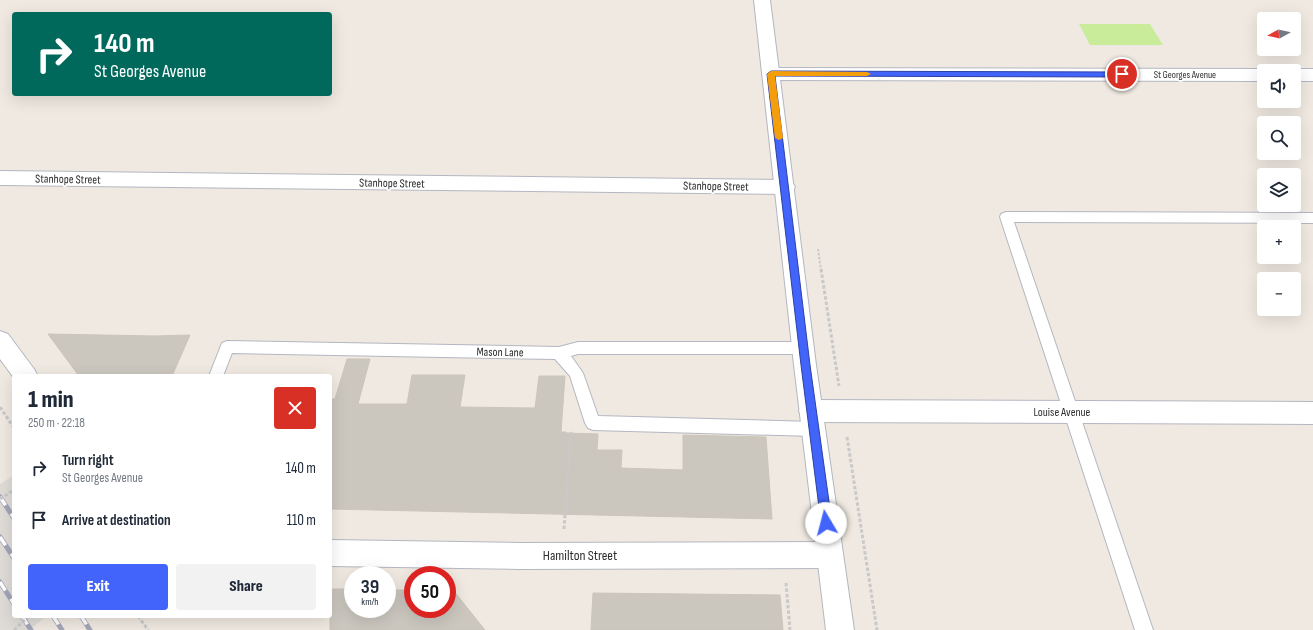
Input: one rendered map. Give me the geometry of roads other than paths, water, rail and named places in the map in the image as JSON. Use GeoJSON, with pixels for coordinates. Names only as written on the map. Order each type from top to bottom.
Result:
{"type":"FeatureCollection","features":[{"type":"Feature","properties":{"kind":"street"},"geometry":{"type":"LineString","coordinates":[[762,0],[803,348],[840,630]]}},
{"type":"Feature","properties":{"kind":"street","name":"St Georges Avenue"},"geometry":{"type":"LineString","coordinates":[[771,74],[1257,75]]}},
{"type":"Feature","properties":{"kind":"street"},"geometry":{"type":"LineString","coordinates":[[1301,75],[1313,75]]}},
{"type":"Feature","properties":{"kind":"street","name":"Stanhope Street"},"geometry":{"type":"LineString","coordinates":[[0,178],[785,187]]}},
{"type":"Feature","properties":{"kind":"street"},"geometry":{"type":"LineString","coordinates":[[0,341],[25,374]]}},
{"type":"Feature","properties":{"kind":"street","name":"Louise Avenue"},"geometry":{"type":"LineString","coordinates":[[813,420],[843,411],[1313,413]]}},
{"type":"Feature","properties":{"kind":"street","name":"Hamilton Street"},"geometry":{"type":"LineString","coordinates":[[332,553],[830,555]]}},
{"type":"Feature","properties":{"kind":"lane"},"geometry":{"type":"LineString","coordinates":[[1144,630],[1006,217],[1313,218]]}},
{"type":"Feature","properties":{"kind":"lane","name":"Mason Lane"},"geometry":{"type":"LineString","coordinates":[[217,374],[227,347],[559,353],[578,348],[803,348]]}},
{"type":"Feature","properties":{"kind":"lane"},"geometry":{"type":"LineString","coordinates":[[559,353],[576,373],[593,423],[813,420]]}},
{"type":"Feature","properties":{"kind":"railway"},"geometry":{"type":"LineString","coordinates":[[0,497],[12,515]]}},
{"type":"Feature","properties":{"kind":"railway"},"geometry":{"type":"LineString","coordinates":[[0,537],[12,555]]}},
{"type":"Feature","properties":{"kind":"railway"},"geometry":{"type":"LineString","coordinates":[[0,582],[12,601]]}},
{"type":"Feature","properties":{"kind":"railway"},"geometry":{"type":"LineString","coordinates":[[23,618],[31,630]]}},
{"type":"Feature","properties":{"kind":"railway"},"geometry":{"type":"LineString","coordinates":[[54,618],[62,630]]}},
{"type":"Feature","properties":{"kind":"railway"},"geometry":{"type":"LineString","coordinates":[[82,618],[90,630]]}}]}
